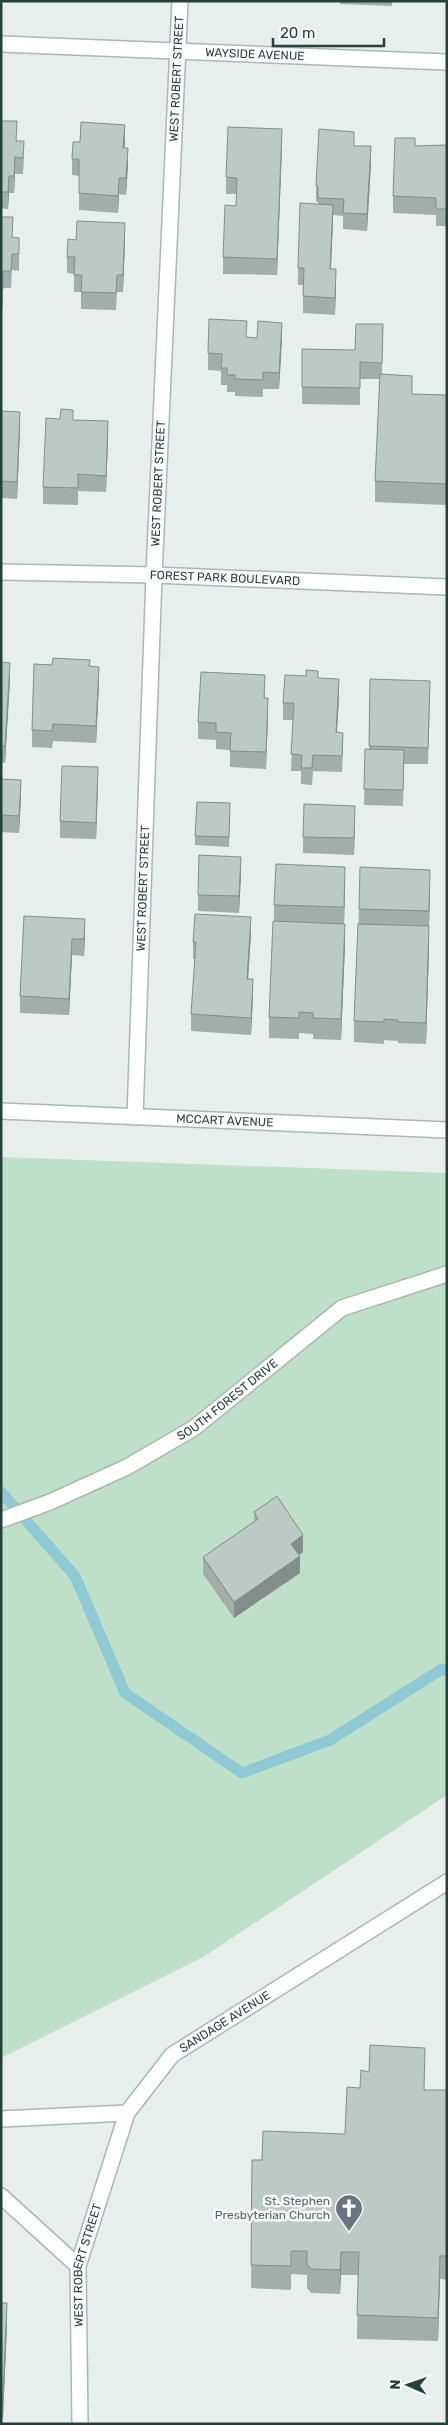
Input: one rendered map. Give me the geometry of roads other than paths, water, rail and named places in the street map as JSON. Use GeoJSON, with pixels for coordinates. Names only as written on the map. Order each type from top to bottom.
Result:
{"type":"FeatureCollection","features":[{"type":"Feature","properties":{"kind":"street","name":"WEST ROBERT STREET"},"geometry":{"type":"LineString","coordinates":[[135,1117],[154,575],[180,1]]}},
{"type":"Feature","properties":{"kind":"street","name":"WAYSIDE AVENUE"},"geometry":{"type":"LineString","coordinates":[[1,44],[447,62]]}},
{"type":"Feature","properties":{"kind":"street","name":"FOREST PARK BOULEVARD"},"geometry":{"type":"LineString","coordinates":[[1,572],[154,575],[447,587]]}},
{"type":"Feature","properties":{"kind":"street","name":"MCCART AVENUE"},"geometry":{"type":"LineString","coordinates":[[1,1111],[447,1130]]}},
{"type":"Feature","properties":{"kind":"street","name":"SOUTH FOREST DRIVE"},"geometry":{"type":"LineString","coordinates":[[1,1520],[44,1504],[127,1467],[194,1428],[342,1308],[447,1274]]}},
{"type":"Feature","properties":{"kind":"street","name":"SANDAGE AVENUE"},"geometry":{"type":"LineString","coordinates":[[127,2113],[172,2055],[447,1882]]}},
{"type":"Feature","properties":{"kind":"street","name":"WEST ROBERT STREET"},"geometry":{"type":"LineString","coordinates":[[80,2424],[78,2266],[127,2113]]}},
{"type":"Feature","properties":{"kind":"street"},"geometry":{"type":"LineString","coordinates":[[1,2119],[127,2113]]}},
{"type":"Feature","properties":{"kind":"street"},"geometry":{"type":"LineString","coordinates":[[1,2196],[78,2266]]}},
{"type":"Feature","properties":{"kind":"waterway"},"geometry":{"type":"LineString","coordinates":[[1,1492],[75,1576],[125,1693],[242,1773],[330,1740],[442,1669],[447,1670]]}},
{"type":"Feature","properties":{"kind":"place","name":"St. Stephen Presbyterian Church"},"geometry":{"type":"Point","coordinates":[349,2232]}}]}
